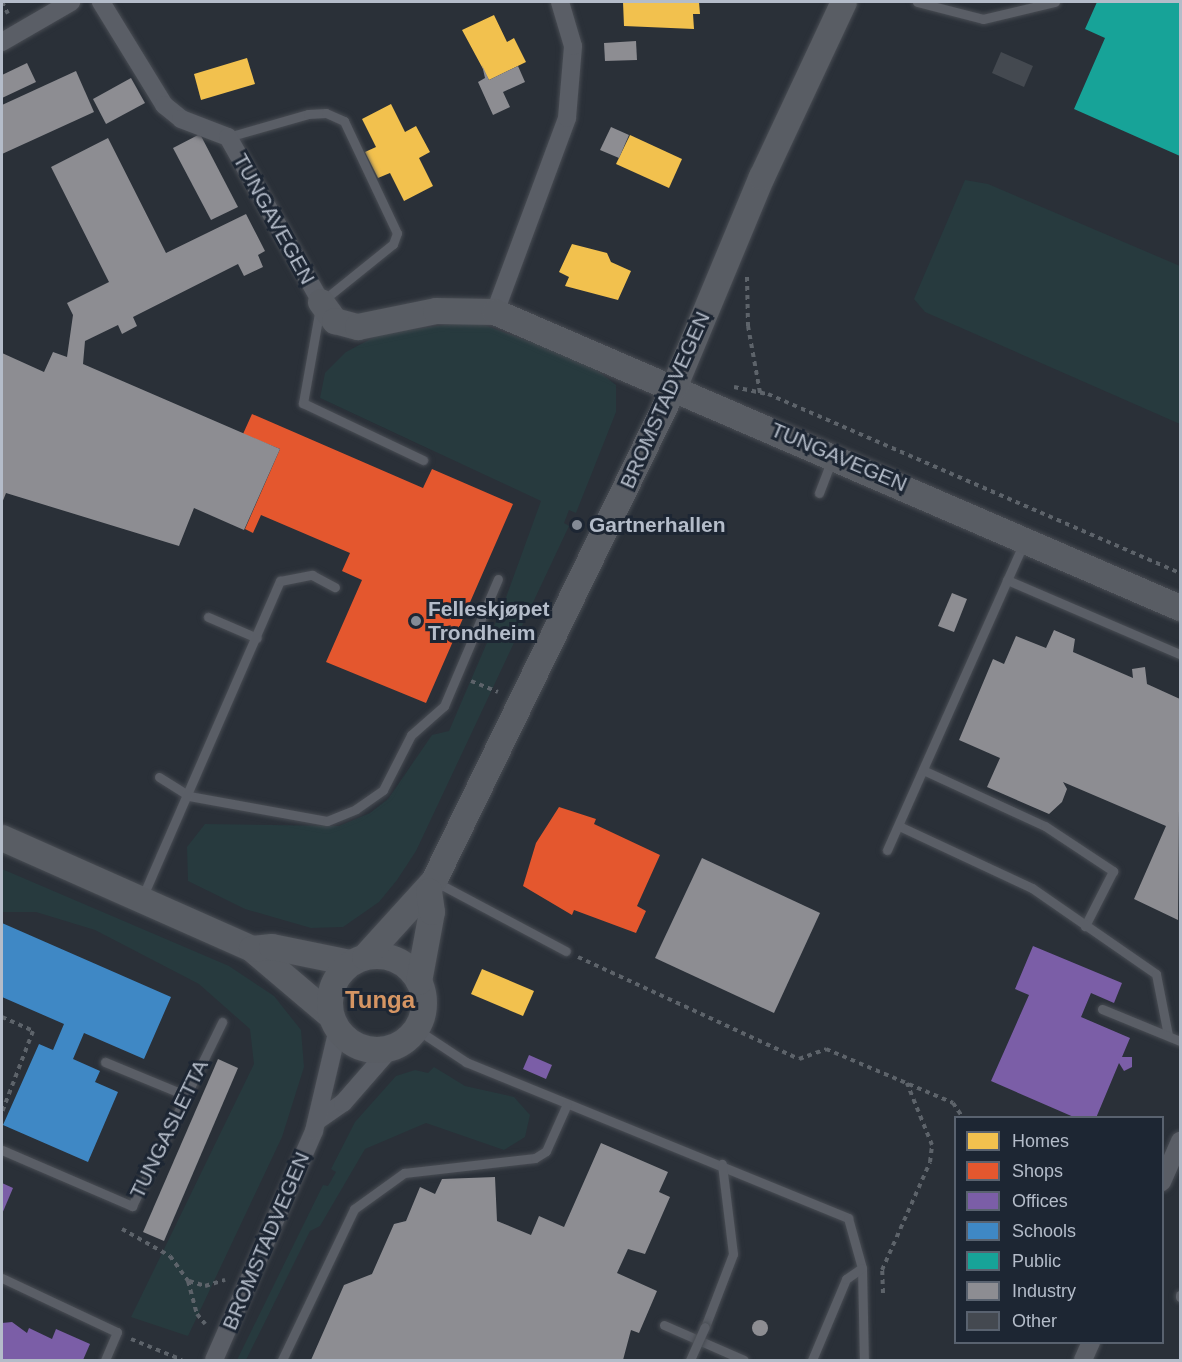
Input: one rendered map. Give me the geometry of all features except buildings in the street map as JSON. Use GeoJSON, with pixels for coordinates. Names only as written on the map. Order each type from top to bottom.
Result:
{"type":"FeatureCollection","features":[{"type":"Feature","properties":{"kind":"street"},"geometry":{"type":"LineString","coordinates":[[2,42],[70,2]]}},
{"type":"Feature","properties":{"kind":"street","name":"TUNGAVEGEN"},"geometry":{"type":"LineString","coordinates":[[101,2],[164,105],[181,119],[228,137],[321,302],[335,321],[358,327],[436,311],[495,312],[834,454],[1180,608]]}},
{"type":"Feature","properties":{"kind":"street"},"geometry":{"type":"LineString","coordinates":[[495,312],[567,117],[573,46],[560,2]]}},
{"type":"Feature","properties":{"kind":"street","name":"BROMSTADVEGEN"},"geometry":{"type":"LineString","coordinates":[[358,960],[410,902],[431,886],[674,388],[762,177],[844,2]]}},
{"type":"Feature","properties":{"kind":"street"},"geometry":{"type":"LineString","coordinates":[[2,838],[142,898],[252,949],[360,1047],[391,1048]]}},
{"type":"Feature","properties":{"kind":"street","name":"BROMSTADVEGEN"},"geometry":{"type":"LineString","coordinates":[[419,982],[432,912],[431,886]]}},
{"type":"Feature","properties":{"kind":"street"},"geometry":{"type":"LineString","coordinates":[[252,949],[272,947],[358,960],[394,958],[419,982],[425,1003],[416,1029],[391,1048],[343,1103],[317,1121]]}},
{"type":"Feature","properties":{"kind":"street"},"geometry":{"type":"LineString","coordinates":[[334,1022],[332,987],[358,960]]}},
{"type":"Feature","properties":{"kind":"street","name":"BROMSTADVEGEN"},"geometry":{"type":"LineString","coordinates":[[214,1360],[317,1121],[334,1022]]}},
{"type":"Feature","properties":{"kind":"street"},"geometry":{"type":"LineString","coordinates":[[1164,1177],[1180,1141]]}},
{"type":"Feature","properties":{"kind":"street"},"geometry":{"type":"LineString","coordinates":[[1083,1360],[1090,1344]]}},
{"type":"Feature","properties":{"kind":"lane"},"geometry":{"type":"LineString","coordinates":[[917,2],[983,19],[1054,2]]}},
{"type":"Feature","properties":{"kind":"lane","name":"TUNGAVEGEN"},"geometry":{"type":"LineString","coordinates":[[228,137],[268,122],[326,113],[338,116],[350,130],[397,233],[393,244],[321,302]]}},
{"type":"Feature","properties":{"kind":"lane"},"geometry":{"type":"LineString","coordinates":[[321,302],[303,403],[423,460]]}},
{"type":"Feature","properties":{"kind":"lane"},"geometry":{"type":"LineString","coordinates":[[819,493],[834,454]]}},
{"type":"Feature","properties":{"kind":"lane"},"geometry":{"type":"LineString","coordinates":[[887,850],[1026,538]]}},
{"type":"Feature","properties":{"kind":"lane"},"geometry":{"type":"LineString","coordinates":[[142,898],[189,796],[280,581],[312,575],[335,587]]}},
{"type":"Feature","properties":{"kind":"lane"},"geometry":{"type":"LineString","coordinates":[[159,777],[189,796],[327,821],[365,803],[383,790],[411,735],[444,706],[498,579]]}},
{"type":"Feature","properties":{"kind":"lane"},"geometry":{"type":"LineString","coordinates":[[1007,580],[1180,654]]}},
{"type":"Feature","properties":{"kind":"lane"},"geometry":{"type":"LineString","coordinates":[[208,617],[257,638]]}},
{"type":"Feature","properties":{"kind":"lane"},"geometry":{"type":"LineString","coordinates":[[923,770],[1046,826],[1113,872],[1085,926]]}},
{"type":"Feature","properties":{"kind":"lane"},"geometry":{"type":"LineString","coordinates":[[899,826],[1032,888],[1156,974],[1168,1035]]}},
{"type":"Feature","properties":{"kind":"lane"},"geometry":{"type":"LineString","coordinates":[[431,886],[566,951]]}},
{"type":"Feature","properties":{"kind":"lane"},"geometry":{"type":"LineString","coordinates":[[1102,1009],[1180,1041]]}},
{"type":"Feature","properties":{"kind":"lane","name":"TUNGASLETTA"},"geometry":{"type":"LineString","coordinates":[[2,1150],[132,1206],[222,1022]]}},
{"type":"Feature","properties":{"kind":"lane"},"geometry":{"type":"LineString","coordinates":[[416,1029],[466,1062],[722,1164],[848,1218],[862,1268],[864,1360]]}},
{"type":"Feature","properties":{"kind":"lane"},"geometry":{"type":"LineString","coordinates":[[105,1062],[185,1095]]}},
{"type":"Feature","properties":{"kind":"lane"},"geometry":{"type":"LineString","coordinates":[[282,1360],[354,1209],[404,1173],[535,1158],[546,1151],[567,1104]]}},
{"type":"Feature","properties":{"kind":"lane"},"geometry":{"type":"LineString","coordinates":[[690,1360],[733,1254],[722,1164]]}},
{"type":"Feature","properties":{"kind":"lane"},"geometry":{"type":"LineString","coordinates":[[812,1360],[846,1280],[862,1268]]}},
{"type":"Feature","properties":{"kind":"lane"},"geometry":{"type":"LineString","coordinates":[[2,1278],[117,1332],[105,1360]]}},
{"type":"Feature","properties":{"kind":"lane"},"geometry":{"type":"LineString","coordinates":[[664,1325],[744,1360]]}},
{"type":"Feature","properties":{"kind":"path"},"geometry":{"type":"LineString","coordinates":[[747,269],[748,326],[760,393]]}},
{"type":"Feature","properties":{"kind":"path"},"geometry":{"type":"LineString","coordinates":[[726,385],[760,393],[1180,573]]}},
{"type":"Feature","properties":{"kind":"path"},"geometry":{"type":"LineString","coordinates":[[475,682],[498,692]]}},
{"type":"Feature","properties":{"kind":"path"},"geometry":{"type":"LineString","coordinates":[[566,951],[800,1059],[826,1049],[953,1103],[962,1116]]}},
{"type":"Feature","properties":{"kind":"path"},"geometry":{"type":"LineString","coordinates":[[2,1017],[33,1031],[2,1112]]}},
{"type":"Feature","properties":{"kind":"path"},"geometry":{"type":"LineString","coordinates":[[883,1293],[882,1270],[930,1162],[928,1135],[907,1095],[907,1083]]}},
{"type":"Feature","properties":{"kind":"path"},"geometry":{"type":"LineString","coordinates":[[122,1229],[170,1256],[188,1281],[197,1314],[205,1324]]}},
{"type":"Feature","properties":{"kind":"path"},"geometry":{"type":"LineString","coordinates":[[188,1281],[205,1286],[225,1280]]}},
{"type":"Feature","properties":{"kind":"path"},"geometry":{"type":"LineString","coordinates":[[117,1332],[182,1360]]}},
{"type":"Feature","properties":{"kind":"green space"},"geometry":{"type":"Polygon","coordinates":[[[965,180],[988,184],[1180,266],[1180,424],[925,312],[914,299],[965,180]]]}},
{"type":"Feature","properties":{"kind":"green space"},"geometry":{"type":"Polygon","coordinates":[[[473,321],[586,362],[616,385],[616,412],[576,513],[569,510],[564,523],[569,526],[416,851],[397,880],[379,902],[343,927],[311,928],[245,909],[188,881],[187,847],[205,824],[339,826],[370,813],[388,799],[432,735],[449,731],[504,603],[541,501],[320,398],[325,373],[346,352],[380,334],[473,321]]]}},
{"type":"Feature","properties":{"kind":"green space"},"geometry":{"type":"Polygon","coordinates":[[[2,869],[229,966],[274,996],[301,1030],[304,1067],[282,1137],[188,1336],[131,1317],[254,1064],[250,1029],[199,984],[95,930],[36,912],[2,912],[2,869]]]}},
{"type":"Feature","properties":{"kind":"green space"},"geometry":{"type":"Polygon","coordinates":[[[434,1067],[465,1086],[514,1097],[530,1115],[525,1137],[504,1150],[426,1123],[365,1149],[320,1226],[310,1231],[246,1360],[237,1360],[323,1185],[328,1186],[336,1172],[331,1169],[355,1122],[396,1076],[415,1070],[428,1073],[434,1067]]]}},
{"type":"Feature","properties":{"kind":"place","name":"Gartnerhallen"},"geometry":{"type":"Point","coordinates":[577,525]}},
{"type":"Feature","properties":{"kind":"place","name":"Felleskjøpet Trondheim"},"geometry":{"type":"Point","coordinates":[416,621]}},
{"type":"Feature","properties":{"kind":"district","name":"Tunga"},"geometry":{"type":"Point","coordinates":[380,1000]}}]}
